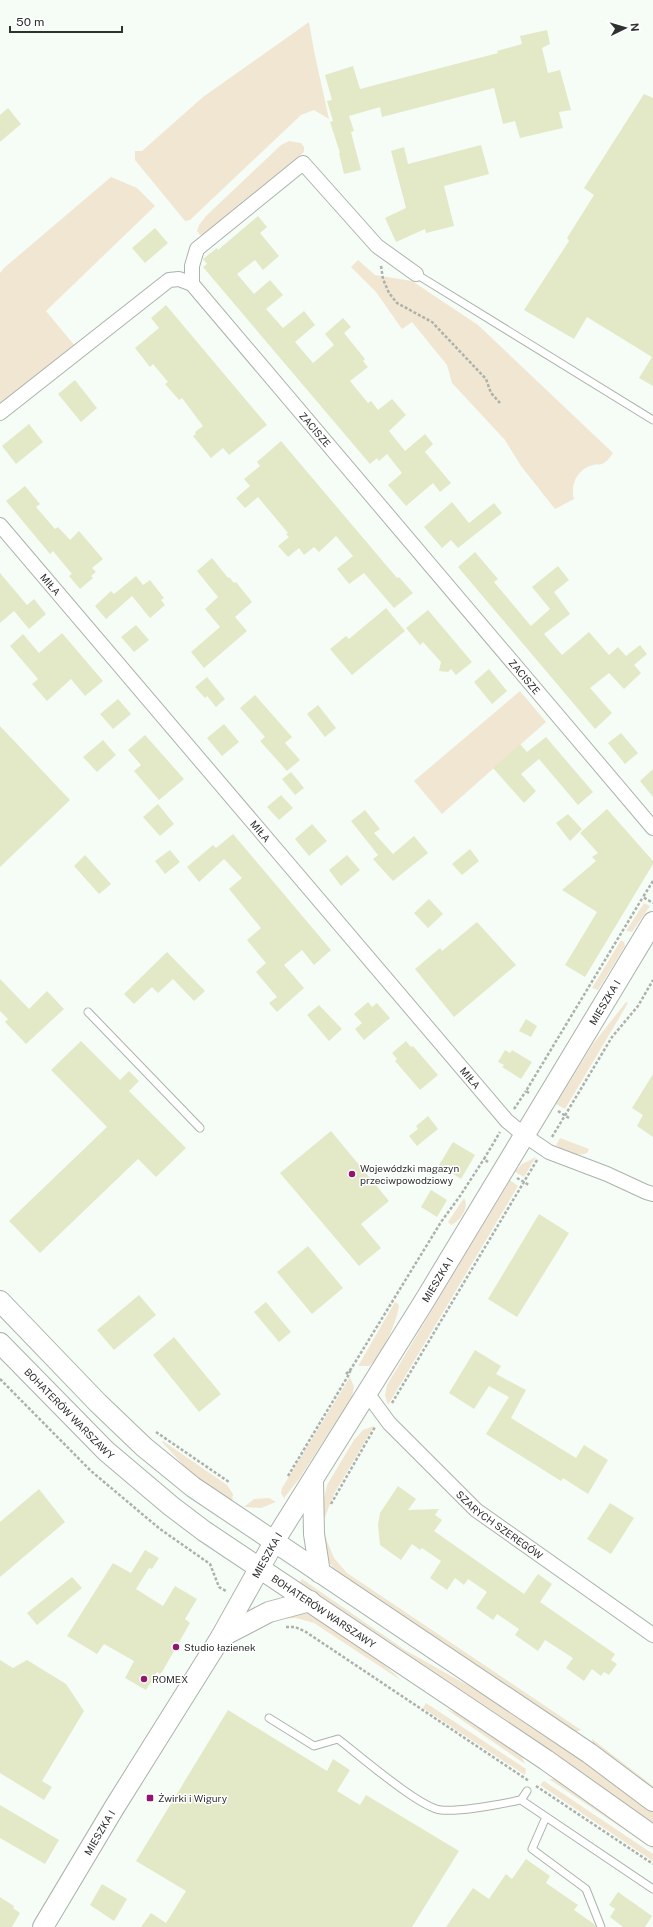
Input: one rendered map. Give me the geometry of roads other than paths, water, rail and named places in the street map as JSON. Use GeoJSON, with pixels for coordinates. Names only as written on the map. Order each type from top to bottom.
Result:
{"type":"FeatureCollection","features":[{"type":"Feature","properties":{"kind":"street"},"geometry":{"type":"LineString","coordinates":[[0,412],[169,280],[179,279],[192,284],[192,266],[196,249],[303,163],[376,246],[416,274]]}},
{"type":"Feature","properties":{"kind":"street","name":"ZACISZE"},"geometry":{"type":"LineString","coordinates":[[192,284],[653,828]]}},
{"type":"Feature","properties":{"kind":"street","name":"MIŁA"},"geometry":{"type":"LineString","coordinates":[[0,525],[507,1121],[545,1149],[653,1194]]}},
{"type":"Feature","properties":{"kind":"street","name":"MIESZKA I"},"geometry":{"type":"LineString","coordinates":[[43,1927],[114,1808],[221,1637],[274,1542],[368,1393],[653,922]]}},
{"type":"Feature","properties":{"kind":"street"},"geometry":{"type":"LineString","coordinates":[[0,1301],[98,1403],[144,1447],[193,1487],[589,1754],[653,1801]]}},
{"type":"Feature","properties":{"kind":"street","name":"BOHATERÓW WARSZAWY"},"geometry":{"type":"LineString","coordinates":[[0,1343],[75,1420],[134,1476],[198,1527],[546,1760],[653,1836]]}},
{"type":"Feature","properties":{"kind":"street","name":"SZARYCH SZEREGÓW"},"geometry":{"type":"LineString","coordinates":[[368,1393],[384,1416],[476,1510],[653,1635]]}},
{"type":"Feature","properties":{"kind":"street"},"geometry":{"type":"LineString","coordinates":[[312,1480],[314,1534],[320,1573]]}},
{"type":"Feature","properties":{"kind":"street"},"geometry":{"type":"LineString","coordinates":[[221,1637],[269,1612],[310,1601]]}},
{"type":"Feature","properties":{"kind":"lane"},"geometry":{"type":"LineString","coordinates":[[416,274],[653,420]]}},
{"type":"Feature","properties":{"kind":"lane"},"geometry":{"type":"LineString","coordinates":[[88,1012],[200,1128]]}},
{"type":"Feature","properties":{"kind":"lane"},"geometry":{"type":"LineString","coordinates":[[269,1718],[314,1746],[338,1739],[423,1804],[441,1810],[480,1807],[521,1800],[653,1889]]}},
{"type":"Feature","properties":{"kind":"lane"},"geometry":{"type":"LineString","coordinates":[[521,1800],[527,1791]]}},
{"type":"Feature","properties":{"kind":"lane"},"geometry":{"type":"LineString","coordinates":[[546,1817],[532,1849],[586,1889],[601,1927]]}},
{"type":"Feature","properties":{"kind":"place","name":"Wojewódzki magazyn przeciwpowodziowy"},"geometry":{"type":"Point","coordinates":[352,1174]}},
{"type":"Feature","properties":{"kind":"place","name":"Studio łazienek"},"geometry":{"type":"Point","coordinates":[176,1647]}},
{"type":"Feature","properties":{"kind":"place","name":"ROMEX"},"geometry":{"type":"Point","coordinates":[144,1679]}},
{"type":"Feature","properties":{"kind":"place","name":"Żwirki i Wigury"},"geometry":{"type":"Point","coordinates":[150,1798]}}]}
